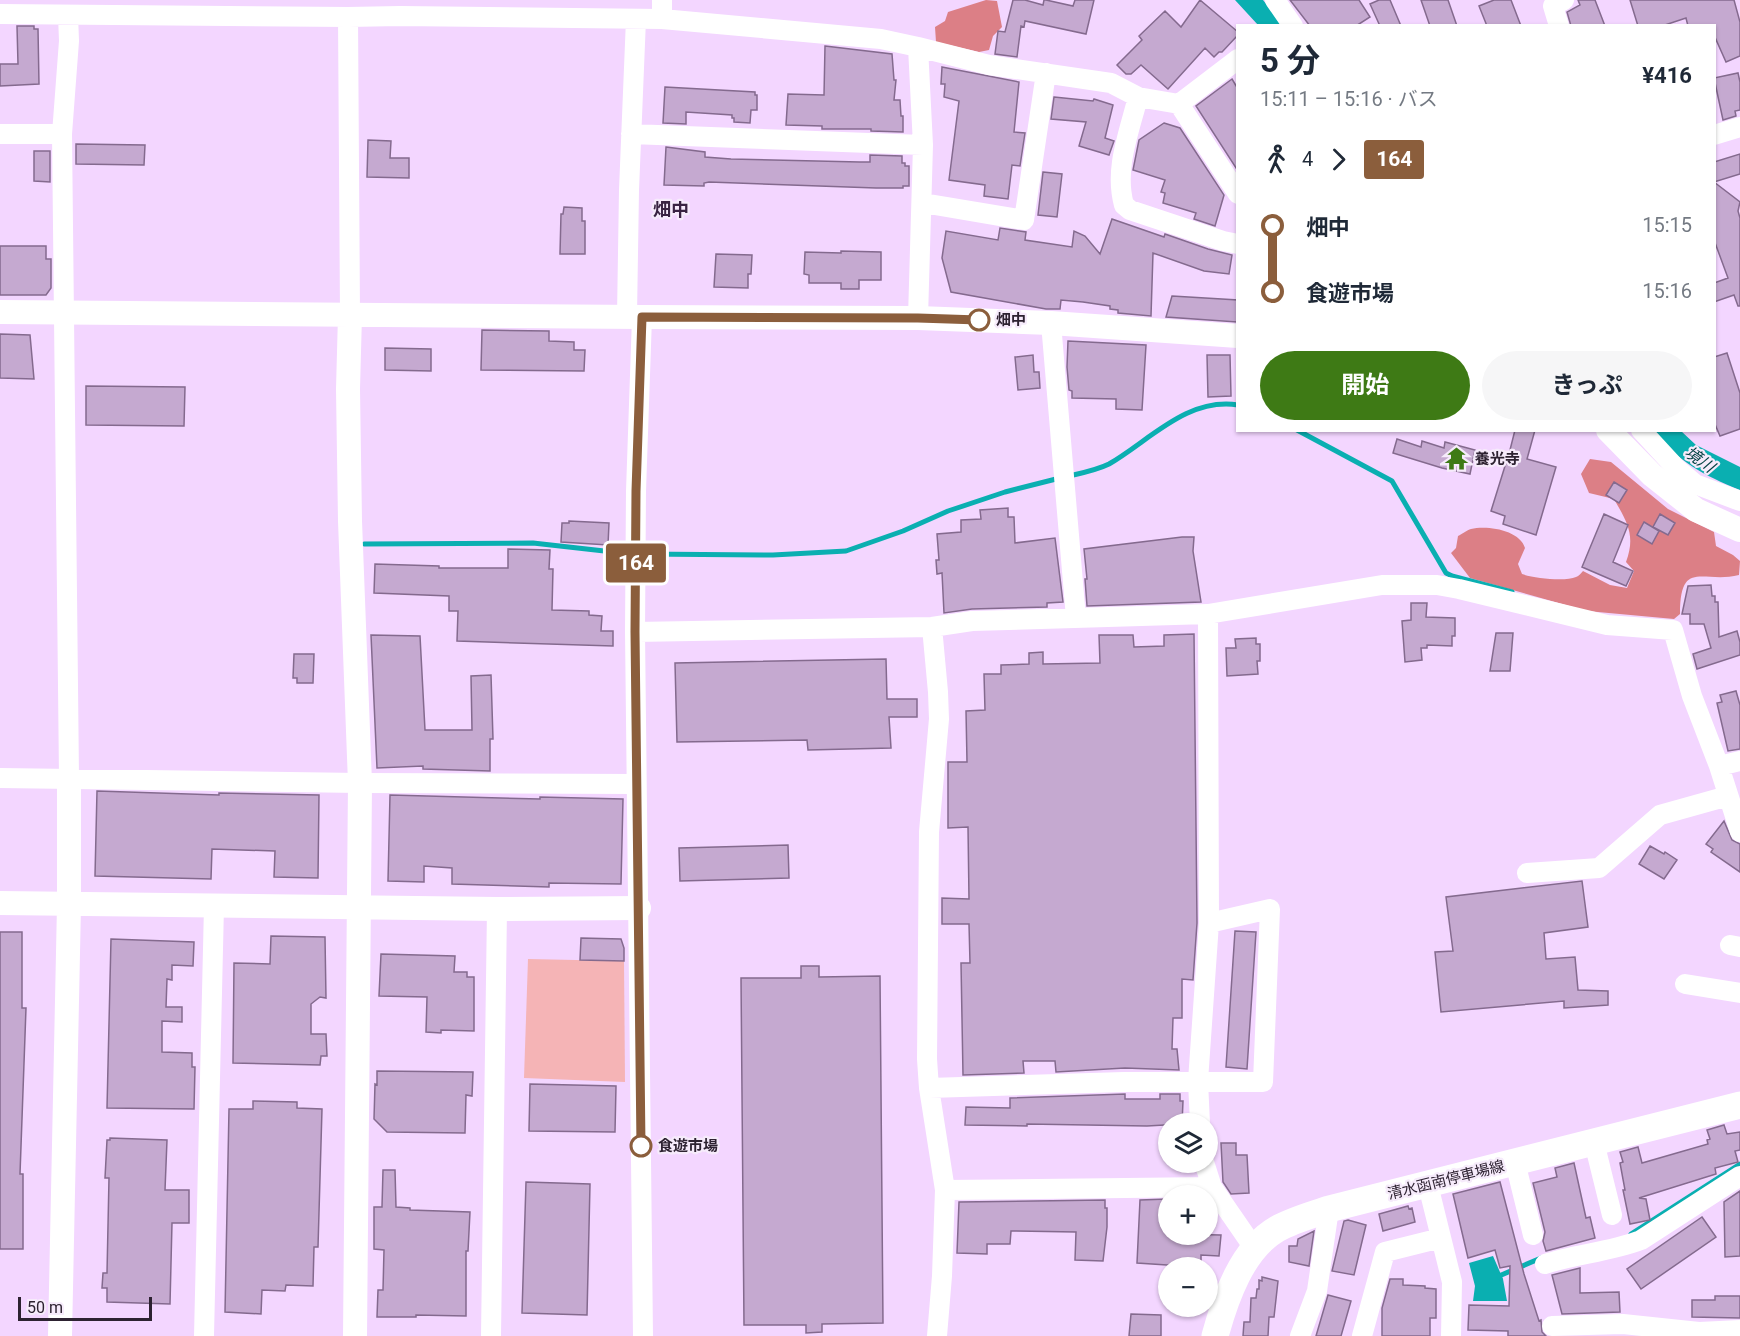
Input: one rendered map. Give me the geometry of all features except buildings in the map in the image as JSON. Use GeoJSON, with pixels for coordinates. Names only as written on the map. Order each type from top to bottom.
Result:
{"type":"FeatureCollection","features":[{"type":"Feature","properties":{"kind":"main road","name":"清水函南停車場線"},"geometry":{"type":"LineString","coordinates":[[1215,1336],[1236,1280],[1254,1248],[1275,1230],[1297,1220],[1329,1209],[1740,1105]]}},
{"type":"Feature","properties":{"kind":"street"},"geometry":{"type":"LineString","coordinates":[[1275,0],[1288,23]]}},
{"type":"Feature","properties":{"kind":"street"},"geometry":{"type":"LineString","coordinates":[[1558,24],[1553,6],[1564,0]]}},
{"type":"Feature","properties":{"kind":"street"},"geometry":{"type":"LineString","coordinates":[[0,15],[68,15],[89,7],[348,17],[636,19],[662,10],[881,39],[988,65],[1111,83],[1138,97],[1179,104],[1236,61]]}},
{"type":"Feature","properties":{"kind":"street"},"geometry":{"type":"LineString","coordinates":[[60,1336],[69,904],[62,134],[68,52],[68,15]]}},
{"type":"Feature","properties":{"kind":"street"},"geometry":{"type":"LineString","coordinates":[[348,17],[350,521],[360,783],[355,1336]]}},
{"type":"Feature","properties":{"kind":"street"},"geometry":{"type":"LineString","coordinates":[[636,19],[631,134],[635,317],[636,784],[643,1336]]}},
{"type":"Feature","properties":{"kind":"street"},"geometry":{"type":"LineString","coordinates":[[918,47],[923,145],[918,318]]}},
{"type":"Feature","properties":{"kind":"street"},"geometry":{"type":"LineString","coordinates":[[922,202],[1024,220],[1046,73]]}},
{"type":"Feature","properties":{"kind":"street"},"geometry":{"type":"LineString","coordinates":[[1138,97],[1120,165],[1120,193],[1124,205],[1140,213],[1236,244]]}},
{"type":"Feature","properties":{"kind":"street"},"geometry":{"type":"LineString","coordinates":[[1179,104],[1236,191]]}},
{"type":"Feature","properties":{"kind":"street"},"geometry":{"type":"LineString","coordinates":[[1716,134],[1740,127]]}},
{"type":"Feature","properties":{"kind":"street"},"geometry":{"type":"LineString","coordinates":[[0,134],[62,134]]}},
{"type":"Feature","properties":{"kind":"street"},"geometry":{"type":"LineString","coordinates":[[631,134],[923,145]]}},
{"type":"Feature","properties":{"kind":"street"},"geometry":{"type":"LineString","coordinates":[[0,312],[918,318],[1051,323],[1236,336]]}},
{"type":"Feature","properties":{"kind":"street"},"geometry":{"type":"LineString","coordinates":[[1051,323],[1076,618]]}},
{"type":"Feature","properties":{"kind":"street"},"geometry":{"type":"LineString","coordinates":[[1610,432],[1652,475],[1696,510],[1740,530]]}},
{"type":"Feature","properties":{"kind":"street"},"geometry":{"type":"LineString","coordinates":[[1643,432],[1676,468],[1695,484],[1740,501]]}},
{"type":"Feature","properties":{"kind":"street"},"geometry":{"type":"LineString","coordinates":[[635,632],[932,627],[972,621],[1208,614],[1382,585],[1437,585],[1530,605],[1607,625],[1672,630],[1692,696],[1719,766],[1740,832]]}},
{"type":"Feature","properties":{"kind":"street"},"geometry":{"type":"LineString","coordinates":[[1199,1113],[1198,1081],[1209,923],[1208,614]]}},
{"type":"Feature","properties":{"kind":"street"},"geometry":{"type":"LineString","coordinates":[[932,627],[939,719],[929,832],[927,1047],[929,1088],[945,1190],[938,1336]]}},
{"type":"Feature","properties":{"kind":"street"},"geometry":{"type":"LineString","coordinates":[[1719,766],[1740,761]]}},
{"type":"Feature","properties":{"kind":"street"},"geometry":{"type":"LineString","coordinates":[[0,778],[636,784]]}},
{"type":"Feature","properties":{"kind":"street"},"geometry":{"type":"LineString","coordinates":[[1527,873],[1599,868],[1660,815],[1728,796]]}},
{"type":"Feature","properties":{"kind":"street"},"geometry":{"type":"LineString","coordinates":[[0,903],[360,908],[639,908]]}},
{"type":"Feature","properties":{"kind":"street"},"geometry":{"type":"LineString","coordinates":[[204,1336],[213,906]]}},
{"type":"Feature","properties":{"kind":"street"},"geometry":{"type":"LineString","coordinates":[[492,1336],[497,909]]}},
{"type":"Feature","properties":{"kind":"street"},"geometry":{"type":"LineString","coordinates":[[929,1088],[1198,1081],[1263,1082],[1270,909],[1209,923]]}},
{"type":"Feature","properties":{"kind":"street"},"geometry":{"type":"LineString","coordinates":[[1685,984],[1740,993]]}},
{"type":"Feature","properties":{"kind":"street"},"geometry":{"type":"LineString","coordinates":[[1594,1142],[1612,1215]]}},
{"type":"Feature","properties":{"kind":"street"},"geometry":{"type":"LineString","coordinates":[[1515,1162],[1533,1235]]}},
{"type":"Feature","properties":{"kind":"street"},"geometry":{"type":"LineString","coordinates":[[1545,1264],[1626,1246],[1641,1240],[1740,1176]]}},
{"type":"Feature","properties":{"kind":"street"},"geometry":{"type":"LineString","coordinates":[[1428,1185],[1452,1282],[1451,1336]]}},
{"type":"Feature","properties":{"kind":"street"},"geometry":{"type":"LineString","coordinates":[[945,1190],[1158,1188]]}},
{"type":"Feature","properties":{"kind":"street"},"geometry":{"type":"LineString","coordinates":[[1218,1196],[1254,1248]]}},
{"type":"Feature","properties":{"kind":"street"},"geometry":{"type":"LineString","coordinates":[[1300,1336],[1317,1291],[1329,1209]]}},
{"type":"Feature","properties":{"kind":"street"},"geometry":{"type":"LineString","coordinates":[[1362,1336],[1385,1252],[1441,1238]]}},
{"type":"Feature","properties":{"kind":"street"},"geometry":{"type":"LineString","coordinates":[[1552,1326],[1623,1324],[1700,1332],[1740,1330]]}},
{"type":"Feature","properties":{"kind":"shaded area"},"geometry":{"type":"Polygon","coordinates":[[[986,0],[997,1],[1002,27],[993,36],[989,50],[979,52],[936,42],[935,27],[945,21],[948,12],[986,0]]]}},
{"type":"Feature","properties":{"kind":"shaded area"},"geometry":{"type":"Polygon","coordinates":[[[1590,459],[1611,462],[1668,509],[1714,532],[1716,546],[1740,561],[1739,575],[1689,579],[1681,597],[1680,614],[1674,619],[1587,611],[1470,578],[1451,553],[1456,548],[1458,536],[1471,529],[1485,528],[1510,533],[1522,542],[1525,548],[1518,564],[1522,574],[1564,579],[1577,577],[1583,571],[1610,585],[1627,588],[1634,571],[1626,562],[1630,544],[1629,529],[1614,499],[1589,493],[1581,474],[1590,459]]]}},
{"type":"Feature","properties":{"kind":"shaded area"},"geometry":{"type":"Polygon","coordinates":[[[528,959],[624,961],[625,1082],[524,1078],[528,959]]]}},
{"type":"Feature","properties":{"kind":"water"},"geometry":{"type":"Polygon","coordinates":[[[1235,0],[1263,0],[1282,24],[1257,24],[1235,0]]]}},
{"type":"Feature","properties":{"kind":"water","name":"境川"},"geometry":{"type":"Polygon","coordinates":[[[1654,432],[1682,432],[1696,445],[1740,467],[1740,490],[1692,467],[1654,432]]]}},
{"type":"Feature","properties":{"kind":"water"},"geometry":{"type":"Polygon","coordinates":[[[1493,1256],[1503,1279],[1507,1301],[1473,1301],[1475,1286],[1469,1263],[1493,1256]]]}},
{"type":"Feature","properties":{"kind":"waterway"},"geometry":{"type":"LineString","coordinates":[[1069,476],[1109,464],[1185,414],[1219,404],[1236,405]]}},
{"type":"Feature","properties":{"kind":"waterway"},"geometry":{"type":"LineString","coordinates":[[1301,432],[1392,481],[1446,573],[1512,592]]}},
{"type":"Feature","properties":{"kind":"waterway"},"geometry":{"type":"LineString","coordinates":[[641,554],[773,555],[846,551],[903,531],[948,511],[1005,492],[1060,478]]}},
{"type":"Feature","properties":{"kind":"waterway"},"geometry":{"type":"LineString","coordinates":[[364,544],[533,543],[631,554]]}},
{"type":"Feature","properties":{"kind":"waterway"},"geometry":{"type":"LineString","coordinates":[[1631,1234],[1740,1164]]}},
{"type":"Feature","properties":{"kind":"waterway"},"geometry":{"type":"LineString","coordinates":[[1500,1278],[1499,1276],[1541,1258]]}},
{"type":"Feature","properties":{"kind":"bus line","name":"164"},"geometry":{"type":"LineString","coordinates":[[641,1146],[635,632],[636,491],[642,317],[979,320]]}},
{"type":"Feature","properties":{"kind":"place","name":"畑中"},"geometry":{"type":"Point","coordinates":[979,320]}},
{"type":"Feature","properties":{"kind":"place","name":"養光寺"},"geometry":{"type":"Point","coordinates":[1457,459]}},
{"type":"Feature","properties":{"kind":"place","name":"食遊市場"},"geometry":{"type":"Point","coordinates":[641,1146]}},
{"type":"Feature","properties":{"kind":"district","name":"畑中"},"geometry":{"type":"Point","coordinates":[671,210]}}]}
